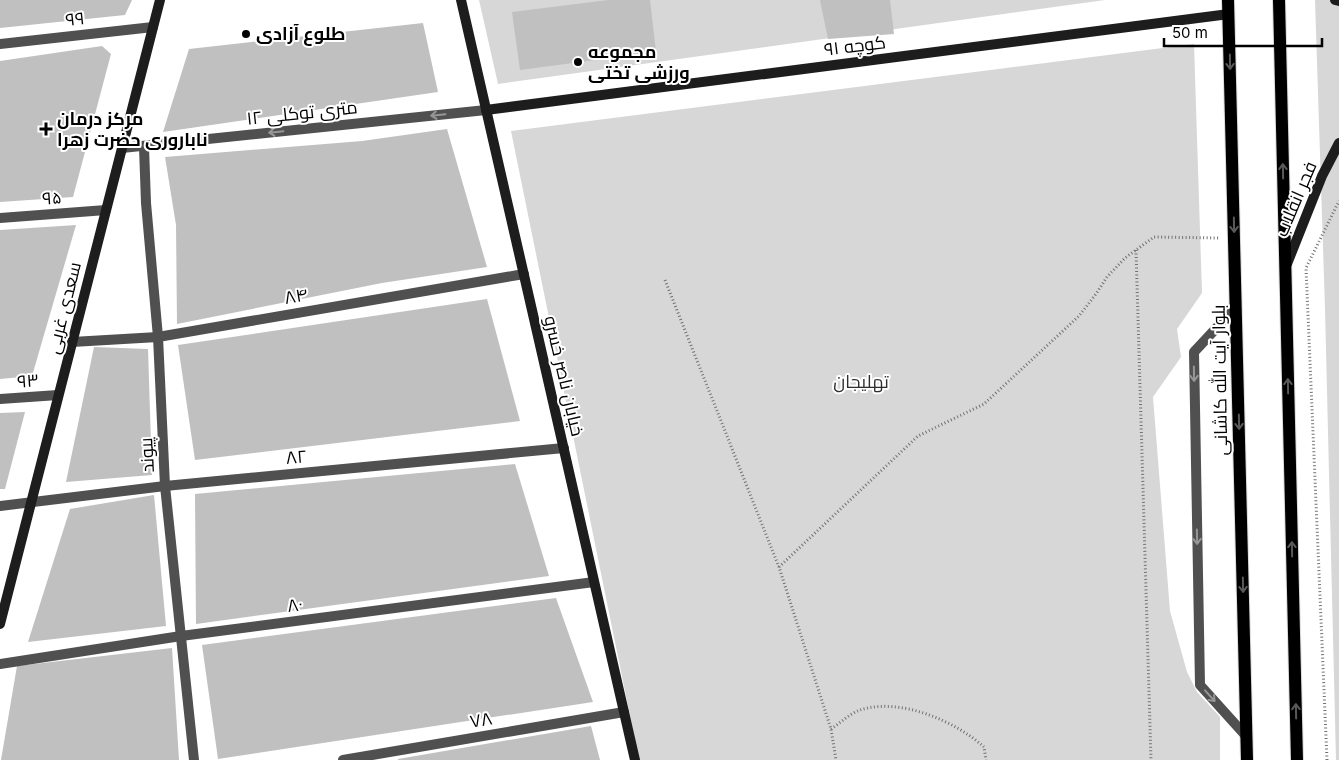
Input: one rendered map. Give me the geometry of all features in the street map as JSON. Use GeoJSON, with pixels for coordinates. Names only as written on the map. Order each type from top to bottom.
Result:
{"type":"FeatureCollection","features":[{"type":"Feature","properties":{"kind":"main road","name":"سعدی غربی"},"geometry":{"type":"LineString","coordinates":[[0,624],[160,0]]}},
{"type":"Feature","properties":{"kind":"main road","name":"خیابان ناصر خسرو"},"geometry":{"type":"LineString","coordinates":[[461,0],[636,760]]}},
{"type":"Feature","properties":{"kind":"main road","name":"بلوار آیت الله کاشانی"},"geometry":{"type":"LineString","coordinates":[[1228,0],[1247,760]]}},
{"type":"Feature","properties":{"kind":"main road"},"geometry":{"type":"LineString","coordinates":[[1279,0],[1297,760]]}},
{"type":"Feature","properties":{"kind":"main road"},"geometry":{"type":"LineString","coordinates":[[1335,0],[1339,1]]}},
{"type":"Feature","properties":{"kind":"main road","name":"کوچه ۹۱"},"geometry":{"type":"LineString","coordinates":[[486,110],[1228,14]]}},
{"type":"Feature","properties":{"kind":"main road","name":"فجر انقلاب"},"geometry":{"type":"LineString","coordinates":[[1285,268],[1322,176],[1339,143]]}},
{"type":"Feature","properties":{"kind":"street","name":"۹۹"},"geometry":{"type":"LineString","coordinates":[[0,44],[153,27]]}},
{"type":"Feature","properties":{"kind":"street","name":"۱۲ متری توکلی"},"geometry":{"type":"LineString","coordinates":[[122,148],[486,110]]}},
{"type":"Feature","properties":{"kind":"street","name":"پیوند"},"geometry":{"type":"LineString","coordinates":[[144,147],[146,203],[158,337],[165,486],[194,760]]}},
{"type":"Feature","properties":{"kind":"street","name":"۹۵"},"geometry":{"type":"LineString","coordinates":[[0,218],[106,210]]}},
{"type":"Feature","properties":{"kind":"street","name":"۸۴"},"geometry":{"type":"LineString","coordinates":[[72,342],[158,337],[524,274]]}},
{"type":"Feature","properties":{"kind":"street"},"geometry":{"type":"LineString","coordinates":[[1236,308],[1194,352],[1200,685],[1246,736]]}},
{"type":"Feature","properties":{"kind":"street","name":"۹۳"},"geometry":{"type":"LineString","coordinates":[[0,399],[58,395]]}},
{"type":"Feature","properties":{"kind":"street","name":"۸۲"},"geometry":{"type":"LineString","coordinates":[[0,506],[165,486],[564,448]]}},
{"type":"Feature","properties":{"kind":"street","name":"۸۰"},"geometry":{"type":"LineString","coordinates":[[0,664],[181,636],[594,582]]}},
{"type":"Feature","properties":{"kind":"street","name":"۷۸"},"geometry":{"type":"LineString","coordinates":[[343,760],[381,757],[624,712]]}},
{"type":"Feature","properties":{"kind":"path"},"geometry":{"type":"LineString","coordinates":[[1327,760],[1306,268],[1339,201]]}},
{"type":"Feature","properties":{"kind":"path"},"geometry":{"type":"LineString","coordinates":[[779,567],[918,436],[984,404],[1078,316],[1096,294],[1106,277],[1154,236],[1234,239]]}},
{"type":"Feature","properties":{"kind":"path"},"geometry":{"type":"LineString","coordinates":[[1136,250],[1152,760]]}},
{"type":"Feature","properties":{"kind":"path"},"geometry":{"type":"LineString","coordinates":[[665,280],[779,567],[831,729],[836,760]]}},
{"type":"Feature","properties":{"kind":"path"},"geometry":{"type":"LineString","coordinates":[[831,729],[860,710],[890,706],[916,710],[948,722],[974,738],[984,747],[986,760]]}},
{"type":"Feature","properties":{"kind":"green space","name":"مجموعه ورزشی تختی"},"geometry":{"type":"Polygon","coordinates":[[[479,0],[1105,0],[498,84],[479,0]]]}},
{"type":"Feature","properties":{"kind":"green space"},"geometry":{"type":"Polygon","coordinates":[[[1315,0],[1339,0],[1339,760],[1336,760],[1315,0]]]}},
{"type":"Feature","properties":{"kind":"green space","name":"تهلیجان"},"geometry":{"type":"Polygon","coordinates":[[[1194,44],[1202,293],[1177,329],[1181,357],[1153,397],[1170,611],[1187,672],[1197,692],[1220,717],[1220,760],[639,760],[511,131],[1194,44]]]}},
{"type":"Feature","properties":{"kind":"building"},"geometry":{"type":"Polygon","coordinates":[[[0,0],[132,0],[125,15],[0,28],[0,0]]]}},
{"type":"Feature","properties":{"kind":"building"},"geometry":{"type":"Polygon","coordinates":[[[608,0],[650,0],[656,52],[520,70],[512,12],[608,0]]]}},
{"type":"Feature","properties":{"kind":"building"},"geometry":{"type":"Polygon","coordinates":[[[820,0],[890,0],[894,34],[828,39],[820,0]]]}},
{"type":"Feature","properties":{"kind":"building"},"geometry":{"type":"Polygon","coordinates":[[[423,23],[438,92],[163,132],[189,49],[423,23]]]}},
{"type":"Feature","properties":{"kind":"building","name":"مرکز درمان ناباروری حضرت زهرا"},"geometry":{"type":"Polygon","coordinates":[[[102,46],[111,54],[73,197],[0,202],[0,61],[102,46]]]}},
{"type":"Feature","properties":{"kind":"building"},"geometry":{"type":"Polygon","coordinates":[[[447,129],[487,267],[382,283],[177,324],[176,225],[165,157],[362,141],[447,129]]]}},
{"type":"Feature","properties":{"kind":"building"},"geometry":{"type":"Polygon","coordinates":[[[76,225],[32,376],[0,379],[0,230],[76,225]]]}},
{"type":"Feature","properties":{"kind":"building"},"geometry":{"type":"Polygon","coordinates":[[[487,299],[520,421],[195,460],[178,345],[487,299]]]}},
{"type":"Feature","properties":{"kind":"building"},"geometry":{"type":"Polygon","coordinates":[[[94,347],[148,349],[152,475],[66,482],[94,347]]]}},
{"type":"Feature","properties":{"kind":"building"},"geometry":{"type":"Polygon","coordinates":[[[25,412],[5,489],[0,489],[0,413],[25,412]]]}},
{"type":"Feature","properties":{"kind":"building"},"geometry":{"type":"Polygon","coordinates":[[[515,464],[549,576],[196,624],[195,494],[515,464]]]}},
{"type":"Feature","properties":{"kind":"building"},"geometry":{"type":"Polygon","coordinates":[[[154,495],[166,626],[28,642],[70,509],[154,495]]]}},
{"type":"Feature","properties":{"kind":"building"},"geometry":{"type":"Polygon","coordinates":[[[556,598],[593,702],[218,759],[202,645],[556,598]]]}},
{"type":"Feature","properties":{"kind":"building"},"geometry":{"type":"Polygon","coordinates":[[[172,648],[179,760],[1,760],[17,666],[172,648]]]}},
{"type":"Feature","properties":{"kind":"building"},"geometry":{"type":"Polygon","coordinates":[[[591,726],[600,760],[398,760],[398,759],[591,726]]]}},
{"type":"Feature","properties":{"kind":"place","name":"طلوع آزادی"},"geometry":{"type":"Point","coordinates":[246,34]}},
{"type":"Feature","properties":{"kind":"place","name":"مجموعه ورزشی تختی"},"geometry":{"type":"Point","coordinates":[578,62]}},
{"type":"Feature","properties":{"kind":"place","name":"مرکز درمان ناباروری حضرت زهرا"},"geometry":{"type":"Point","coordinates":[46,129]}}]}
